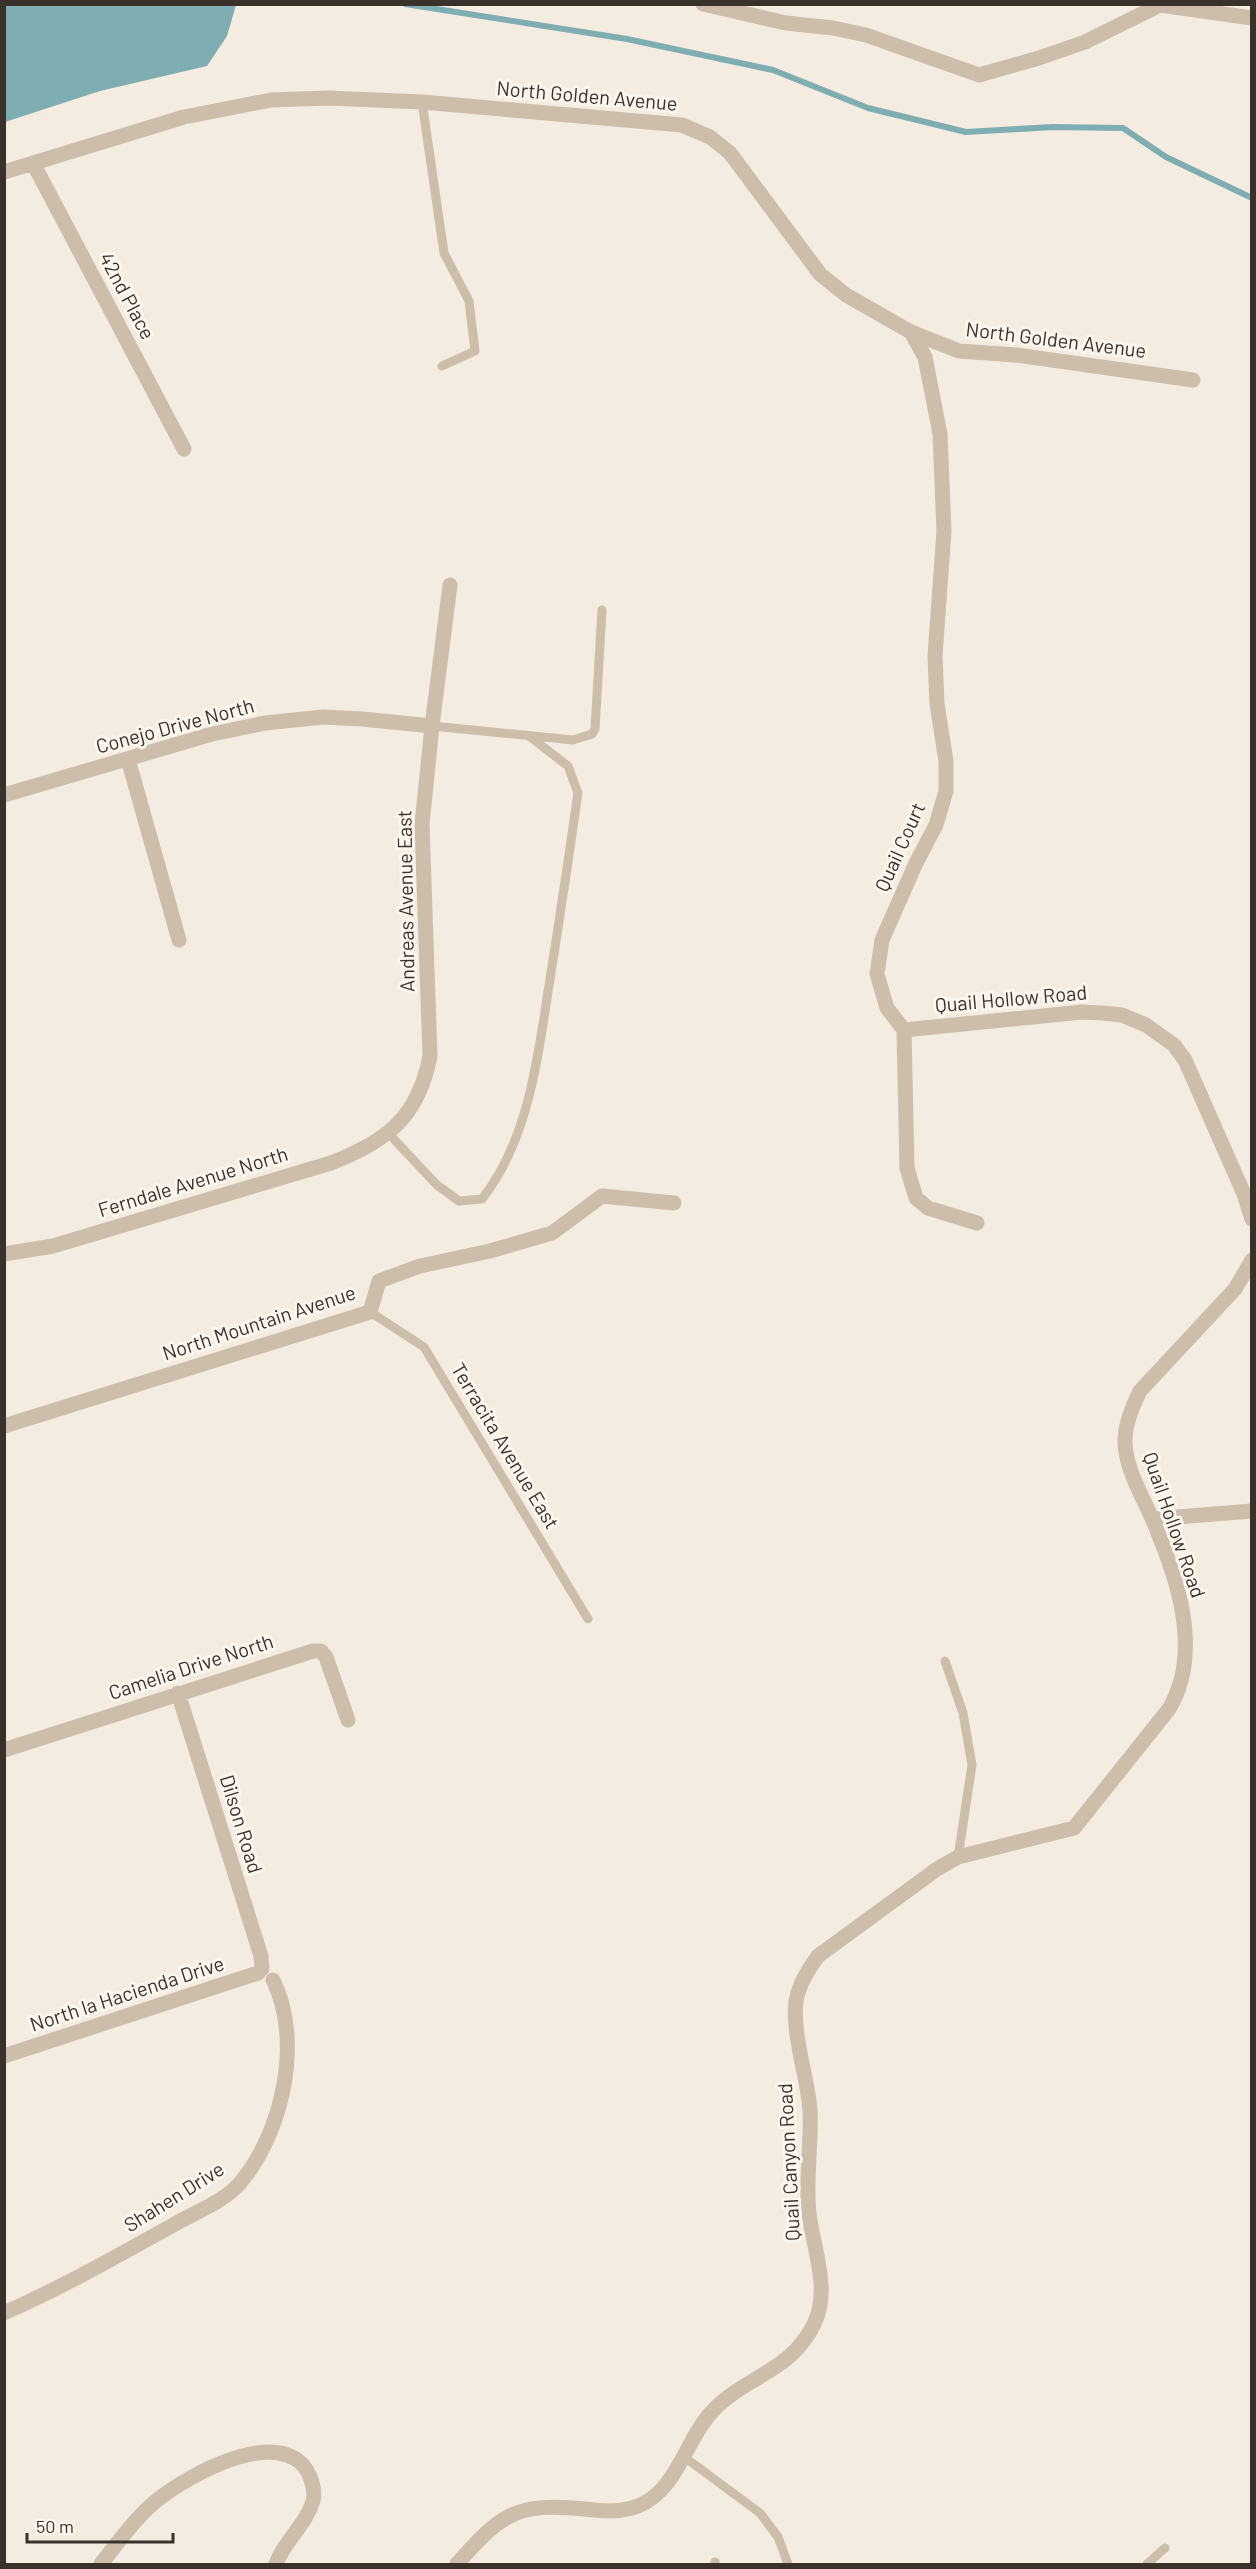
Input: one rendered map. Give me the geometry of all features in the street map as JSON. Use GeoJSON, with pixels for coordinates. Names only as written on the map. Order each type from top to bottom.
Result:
{"type":"FeatureCollection","features":[{"type":"Feature","properties":{"kind":"street"},"geometry":{"type":"LineString","coordinates":[[703,4],[786,23],[833,28],[866,35],[979,75],[1085,42],[1160,5],[1251,18]]}},
{"type":"Feature","properties":{"kind":"street","name":"North Golden Avenue"},"geometry":{"type":"LineString","coordinates":[[4,172],[184,117],[271,100],[328,98],[422,102],[682,124],[710,137],[730,153],[820,274],[846,295],[911,332],[959,351],[1016,355],[1193,380]]}},
{"type":"Feature","properties":{"kind":"street","name":"42nd Place"},"geometry":{"type":"LineString","coordinates":[[33,163],[184,449]]}},
{"type":"Feature","properties":{"kind":"street","name":"Quail Court"},"geometry":{"type":"LineString","coordinates":[[904,1030],[887,1008],[877,974],[882,940],[916,863],[936,825],[946,791],[946,761],[937,704],[935,656],[944,531],[940,434],[925,357],[911,332]]}},
{"type":"Feature","properties":{"kind":"street","name":"Andreas Avenue East"},"geometry":{"type":"LineString","coordinates":[[389,1134],[412,1105],[425,1082],[430,1056],[422,824],[450,585]]}},
{"type":"Feature","properties":{"kind":"street","name":"Conejo Drive North"},"geometry":{"type":"LineString","coordinates":[[4,795],[212,734],[265,723],[323,717],[362,718],[432,726]]}},
{"type":"Feature","properties":{"kind":"street"},"geometry":{"type":"LineString","coordinates":[[128,759],[179,940]]}},
{"type":"Feature","properties":{"kind":"street","name":"Quail Hollow Road"},"geometry":{"type":"LineString","coordinates":[[904,1030],[1082,1012],[1122,1015],[1146,1025],[1174,1045],[1185,1060],[1244,1194],[1251,1219]]}},
{"type":"Feature","properties":{"kind":"street"},"geometry":{"type":"LineString","coordinates":[[904,1030],[907,1168],[910,1184],[916,1198],[928,1208],[977,1223]]}},
{"type":"Feature","properties":{"kind":"street","name":"Ferndale Avenue North"},"geometry":{"type":"LineString","coordinates":[[4,1254],[53,1246],[331,1163],[364,1150],[389,1134]]}},
{"type":"Feature","properties":{"kind":"street","name":"North Mountain Avenue"},"geometry":{"type":"LineString","coordinates":[[4,1426],[370,1312],[379,1281],[420,1266],[490,1251],[552,1233],[602,1196],[674,1203]]}},
{"type":"Feature","properties":{"kind":"street","name":"Quail Hollow Road"},"geometry":{"type":"LineString","coordinates":[[1186,1632],[1171,1570],[1136,1483],[1126,1454],[1125,1438],[1133,1404],[1140,1390],[1235,1289],[1251,1260]]}},
{"type":"Feature","properties":{"kind":"street"},"geometry":{"type":"LineString","coordinates":[[1152,1519],[1251,1511]]}},
{"type":"Feature","properties":{"kind":"street","name":"Quail Canyon Road"},"geometry":{"type":"LineString","coordinates":[[457,2565],[484,2534],[516,2512],[561,2507],[620,2512],[647,2502],[663,2489],[708,2416],[743,2386],[774,2370],[804,2341],[818,2314],[821,2296],[820,2276],[808,2206],[812,2139],[796,2002],[806,1974],[818,1956],[958,1857],[1074,1828],[1143,1743],[1178,1694],[1184,1674],[1186,1632]]}},
{"type":"Feature","properties":{"kind":"street","name":"Camelia Drive North"},"geometry":{"type":"LineString","coordinates":[[4,1750],[313,1651],[321,1651],[327,1657],[348,1720]]}},
{"type":"Feature","properties":{"kind":"street","name":"Dilson Road"},"geometry":{"type":"LineString","coordinates":[[178,1693],[261,1956],[262,1969]]}},
{"type":"Feature","properties":{"kind":"street","name":"North la Hacienda Drive"},"geometry":{"type":"LineString","coordinates":[[4,2056],[262,1969]]}},
{"type":"Feature","properties":{"kind":"street","name":"Shahen Drive"},"geometry":{"type":"LineString","coordinates":[[4,2313],[39,2298],[125,2252],[214,2202],[239,2184],[262,2148],[270,2129],[279,2106],[288,2060],[288,2039],[282,1997],[273,1980]]}},
{"type":"Feature","properties":{"kind":"street"},"geometry":{"type":"LineString","coordinates":[[101,2565],[132,2524],[149,2507],[179,2484],[230,2460],[249,2455],[277,2453],[296,2459],[307,2469],[313,2500],[305,2518],[287,2541],[276,2565]]}},
{"type":"Feature","properties":{"kind":"lane"},"geometry":{"type":"LineString","coordinates":[[422,102],[444,253],[469,301],[475,351],[442,366]]}},
{"type":"Feature","properties":{"kind":"lane"},"geometry":{"type":"LineString","coordinates":[[432,726],[573,740],[592,734],[595,729],[602,610]]}},
{"type":"Feature","properties":{"kind":"lane"},"geometry":{"type":"LineString","coordinates":[[389,1134],[437,1185],[459,1201],[482,1199],[495,1182],[517,1136],[536,1070],[578,793],[568,766],[530,736]]}},
{"type":"Feature","properties":{"kind":"lane","name":"Terracita Avenue East"},"geometry":{"type":"LineString","coordinates":[[370,1312],[424,1347],[588,1619]]}},
{"type":"Feature","properties":{"kind":"lane"},"geometry":{"type":"LineString","coordinates":[[945,1661],[963,1713],[972,1765],[958,1857]]}},
{"type":"Feature","properties":{"kind":"lane"},"geometry":{"type":"LineString","coordinates":[[682,2456],[760,2513],[778,2537],[788,2565]]}},
{"type":"Feature","properties":{"kind":"lane"},"geometry":{"type":"LineString","coordinates":[[1148,2565],[1165,2548]]}},
{"type":"Feature","properties":{"kind":"water"},"geometry":{"type":"Polygon","coordinates":[[[4,5],[236,5],[227,36],[207,66],[100,91],[5,122],[4,5]]]}},
{"type":"Feature","properties":{"kind":"waterway"},"geometry":{"type":"LineString","coordinates":[[405,4],[627,39],[773,70],[868,108],[966,132],[1053,127],[1123,128],[1166,157],[1252,198]]}}]}
